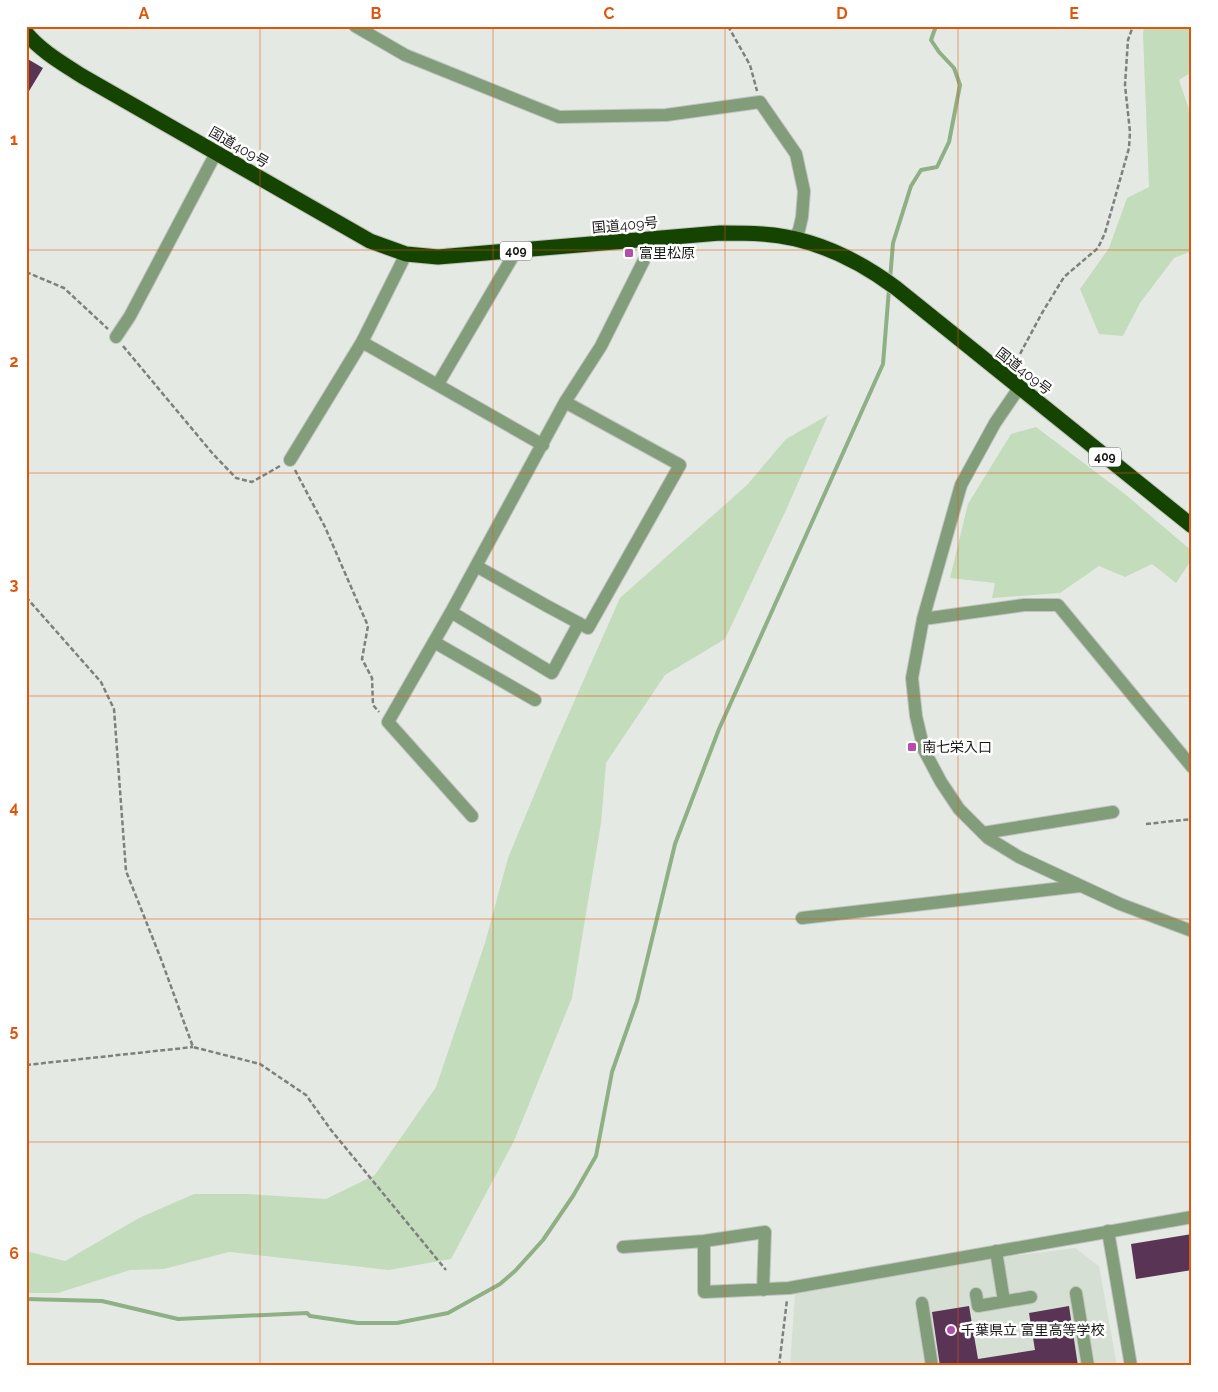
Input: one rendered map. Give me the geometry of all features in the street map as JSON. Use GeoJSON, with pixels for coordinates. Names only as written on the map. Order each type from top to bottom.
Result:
{"type":"FeatureCollection","features":[{"type":"Feature","properties":{"kind":"highway","name":"国道409号"},"geometry":{"type":"LineString","coordinates":[[29,39],[82,76],[370,241],[406,254],[438,257],[720,233],[764,234],[794,239],[826,249],[871,270],[1192,526]]}},
{"type":"Feature","properties":{"kind":"street"},"geometry":{"type":"LineString","coordinates":[[355,26],[405,55],[559,117],[666,115],[760,102],[796,154],[804,191],[802,217],[799,230],[794,239]]}},
{"type":"Feature","properties":{"kind":"street"},"geometry":{"type":"LineString","coordinates":[[116,337],[130,316],[216,153]]}},
{"type":"Feature","properties":{"kind":"street"},"geometry":{"type":"LineString","coordinates":[[472,816],[388,722],[451,612],[565,402],[601,346],[655,238]]}},
{"type":"Feature","properties":{"kind":"street"},"geometry":{"type":"LineString","coordinates":[[438,384],[516,250]]}},
{"type":"Feature","properties":{"kind":"street"},"geometry":{"type":"LineString","coordinates":[[290,460],[362,342],[406,254]]}},
{"type":"Feature","properties":{"kind":"street"},"geometry":{"type":"LineString","coordinates":[[362,342],[543,445]]}},
{"type":"Feature","properties":{"kind":"street"},"geometry":{"type":"LineString","coordinates":[[1013,383],[995,423],[961,485],[923,619],[912,678],[916,716],[924,750],[959,810],[988,838],[1019,857],[1080,886],[1120,904],[1192,931]]}},
{"type":"Feature","properties":{"kind":"street"},"geometry":{"type":"LineString","coordinates":[[476,566],[588,628],[680,465],[565,402]]}},
{"type":"Feature","properties":{"kind":"street"},"geometry":{"type":"LineString","coordinates":[[923,619],[1024,605],[1058,605],[1192,767]]}},
{"type":"Feature","properties":{"kind":"street"},"geometry":{"type":"LineString","coordinates":[[451,612],[552,673],[579,623]]}},
{"type":"Feature","properties":{"kind":"street"},"geometry":{"type":"LineString","coordinates":[[434,642],[535,700]]}},
{"type":"Feature","properties":{"kind":"street"},"geometry":{"type":"LineString","coordinates":[[983,833],[1113,812]]}},
{"type":"Feature","properties":{"kind":"street"},"geometry":{"type":"LineString","coordinates":[[802,918],[1080,886]]}},
{"type":"Feature","properties":{"kind":"street"},"geometry":{"type":"LineString","coordinates":[[704,1241],[704,1292],[763,1290],[789,1288],[996,1250],[1192,1217]]}},
{"type":"Feature","properties":{"kind":"street"},"geometry":{"type":"LineString","coordinates":[[1108,1231],[1131,1366]]}},
{"type":"Feature","properties":{"kind":"street"},"geometry":{"type":"LineString","coordinates":[[623,1247],[704,1241],[765,1232],[763,1290]]}},
{"type":"Feature","properties":{"kind":"street"},"geometry":{"type":"LineString","coordinates":[[996,1250],[1004,1301]]}},
{"type":"Feature","properties":{"kind":"street"},"geometry":{"type":"LineString","coordinates":[[976,1294],[978,1306],[1031,1297]]}},
{"type":"Feature","properties":{"kind":"street"},"geometry":{"type":"LineString","coordinates":[[1076,1294],[1088,1366]]}},
{"type":"Feature","properties":{"kind":"street"},"geometry":{"type":"LineString","coordinates":[[922,1303],[932,1366]]}},
{"type":"Feature","properties":{"kind":"path"},"geometry":{"type":"LineString","coordinates":[[728,26],[750,65],[760,102]]}},
{"type":"Feature","properties":{"kind":"path"},"geometry":{"type":"LineString","coordinates":[[1013,383],[1042,313],[1064,277],[1098,248],[1105,233],[1129,148],[1130,132],[1125,85],[1128,40],[1133,26]]}},
{"type":"Feature","properties":{"kind":"path"},"geometry":{"type":"LineString","coordinates":[[26,272],[64,288],[88,309],[116,337],[213,454],[236,478],[252,482],[290,460],[325,527],[368,626],[362,659],[372,678],[373,705],[388,722]]}},
{"type":"Feature","properties":{"kind":"path"},"geometry":{"type":"LineString","coordinates":[[26,597],[100,682],[114,709],[126,871],[193,1047]]}},
{"type":"Feature","properties":{"kind":"path"},"geometry":{"type":"LineString","coordinates":[[1146,824],[1192,819]]}},
{"type":"Feature","properties":{"kind":"path"},"geometry":{"type":"LineString","coordinates":[[26,1065],[193,1047],[260,1064],[306,1095],[331,1130],[446,1270]]}},
{"type":"Feature","properties":{"kind":"path"},"geometry":{"type":"LineString","coordinates":[[779,1366],[789,1288]]}},
{"type":"Feature","properties":{"kind":"shaded area","name":"千葉県立 富里高等学校"},"geometry":{"type":"Polygon","coordinates":[[[1075,1248],[1099,1266],[1117,1366],[790,1366],[795,1294],[997,1258],[1075,1248]]]}},
{"type":"Feature","properties":{"kind":"green space"},"geometry":{"type":"Polygon","coordinates":[[[1144,26],[1192,26],[1192,72],[1179,80],[1192,118],[1192,251],[1174,258],[1140,303],[1123,336],[1099,334],[1080,289],[1109,248],[1127,198],[1149,187],[1144,26]]]}},
{"type":"Feature","properties":{"kind":"green space"},"geometry":{"type":"Polygon","coordinates":[[[828,415],[786,510],[725,639],[665,675],[606,763],[601,823],[572,998],[514,1141],[451,1259],[389,1270],[229,1252],[164,1269],[130,1270],[58,1293],[26,1293],[26,1251],[65,1261],[139,1218],[194,1194],[247,1194],[326,1199],[375,1175],[436,1087],[485,943],[508,858],[554,747],[620,598],[747,485],[786,439],[828,415]]]}},
{"type":"Feature","properties":{"kind":"green space"},"geometry":{"type":"Polygon","coordinates":[[[1036,427],[1126,495],[1192,551],[1192,559],[1176,583],[1152,564],[1125,577],[1099,566],[1060,593],[992,598],[995,583],[950,578],[968,504],[1011,434],[1036,427]]]}},
{"type":"Feature","properties":{"kind":"building"},"geometry":{"type":"Polygon","coordinates":[[[26,58],[43,68],[26,96],[26,58]]]}},
{"type":"Feature","properties":{"kind":"building"},"geometry":{"type":"Polygon","coordinates":[[[1192,1234],[1192,1270],[1136,1279],[1131,1244],[1192,1234]]]}},
{"type":"Feature","properties":{"kind":"building"},"geometry":{"type":"Polygon","coordinates":[[[969,1306],[978,1359],[1035,1350],[1029,1313],[1069,1306],[1078,1366],[940,1366],[932,1312],[969,1306]]]}},
{"type":"Feature","properties":{"kind":"waterway"},"geometry":{"type":"LineString","coordinates":[[890,280],[893,243],[911,186],[921,170],[937,167],[949,142],[960,85],[954,68],[931,40],[936,26]]}},
{"type":"Feature","properties":{"kind":"waterway"},"geometry":{"type":"LineString","coordinates":[[26,1299],[102,1301],[178,1319],[307,1313],[310,1316],[358,1323],[397,1323],[448,1313],[500,1284],[515,1271],[543,1240],[573,1196],[596,1156],[612,1072],[637,1001],[675,844],[719,729],[883,364],[889,289]]}},
{"type":"Feature","properties":{"kind":"place","name":"富里松原"},"geometry":{"type":"Point","coordinates":[629,253]}},
{"type":"Feature","properties":{"kind":"place","name":"南七栄入口"},"geometry":{"type":"Point","coordinates":[912,747]}},
{"type":"Feature","properties":{"kind":"place","name":"千葉県立 富里高等学校"},"geometry":{"type":"Point","coordinates":[951,1330]}}]}
